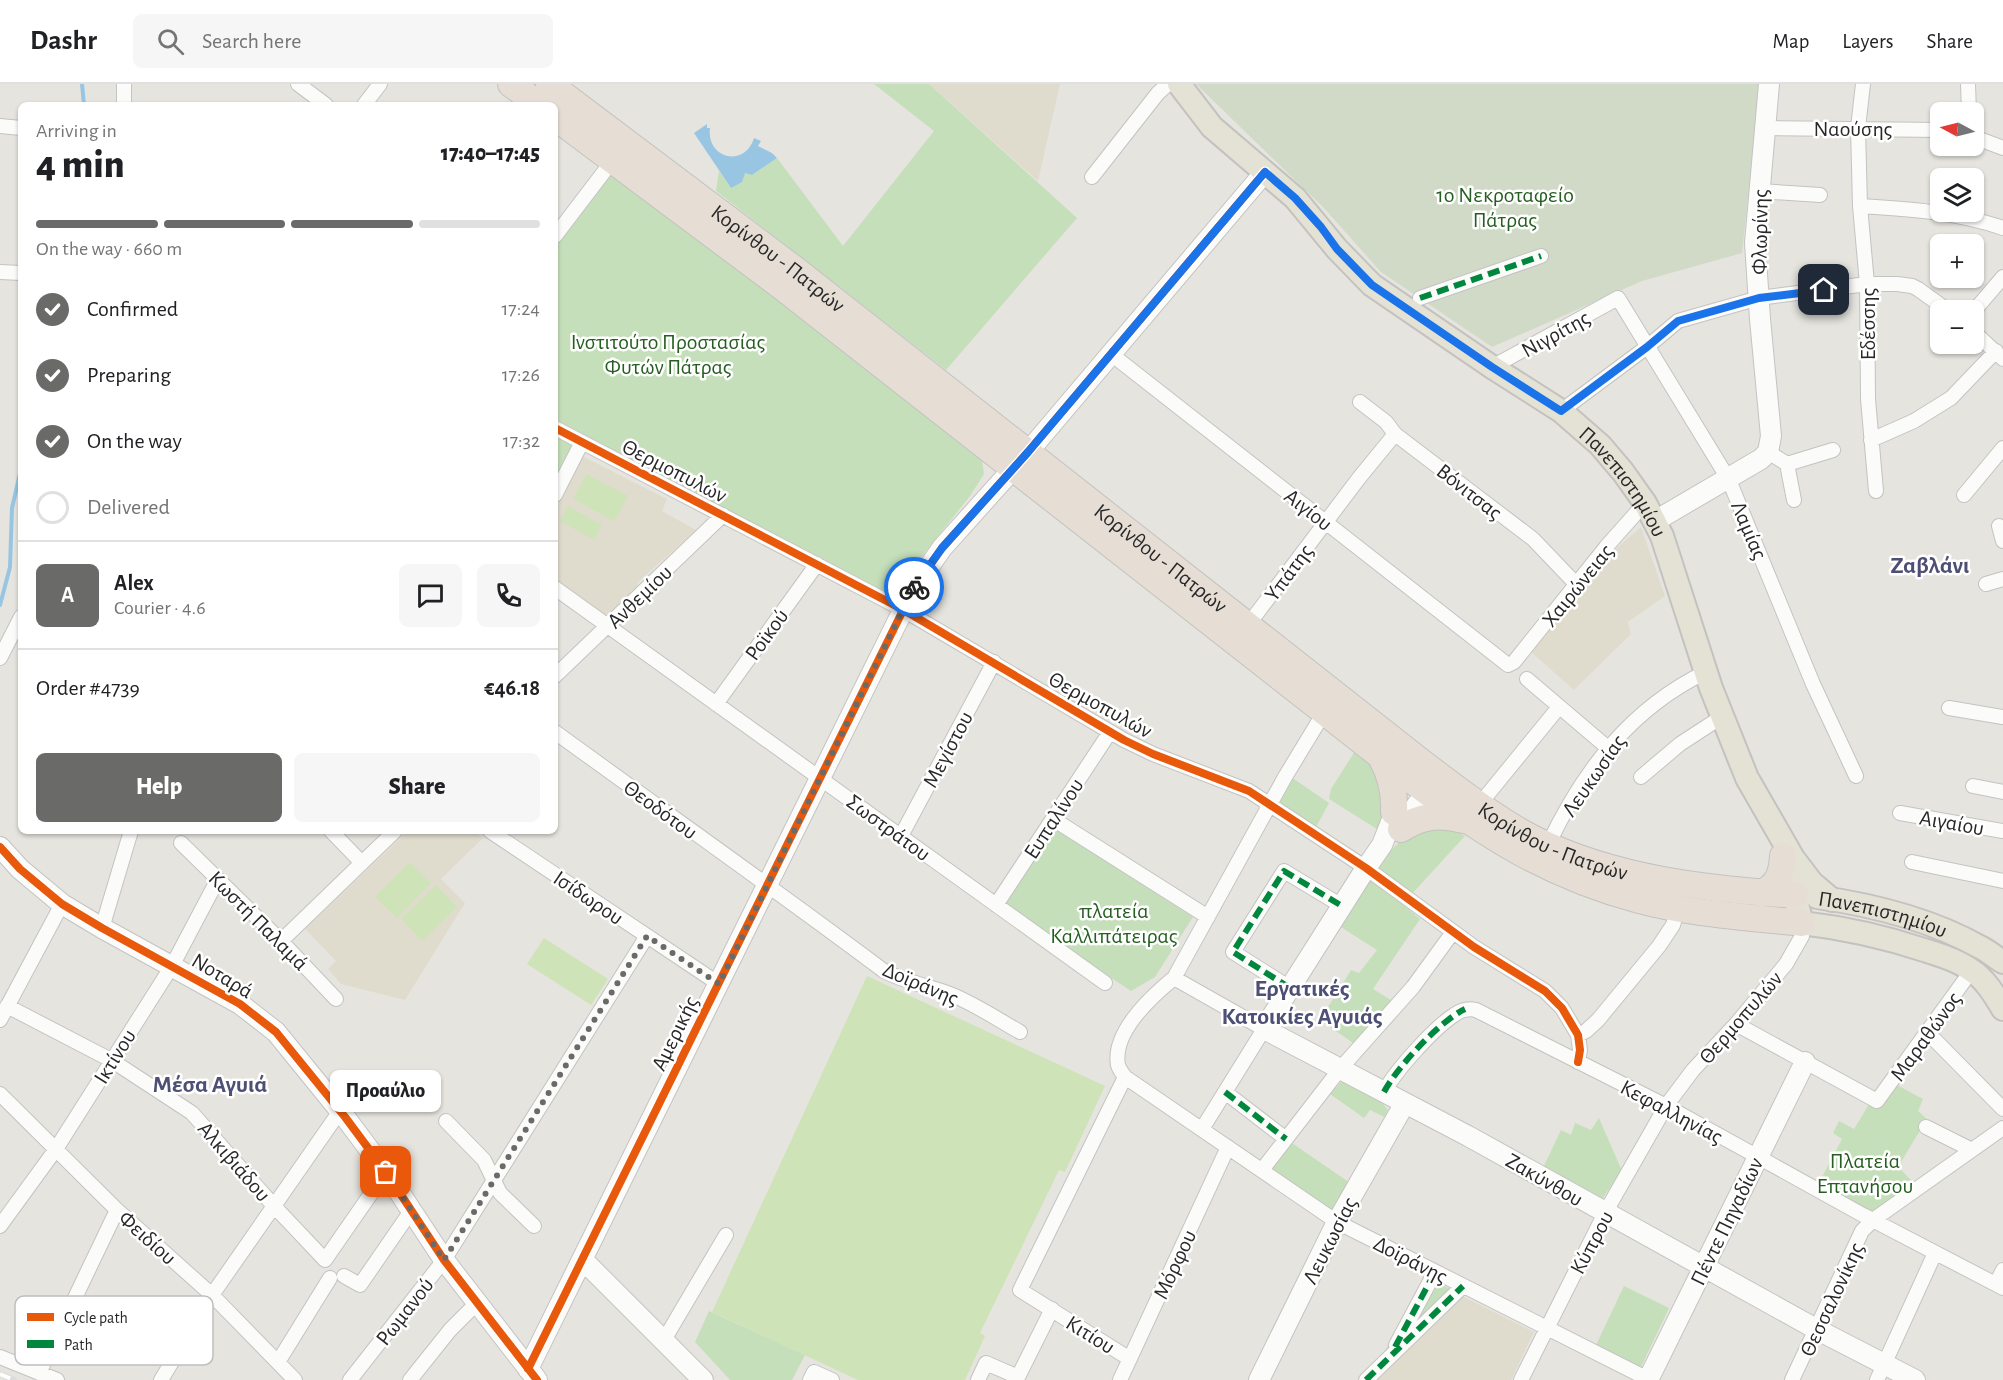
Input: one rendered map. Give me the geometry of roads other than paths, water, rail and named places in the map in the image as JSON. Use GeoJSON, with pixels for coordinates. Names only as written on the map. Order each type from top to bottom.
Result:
{"type":"FeatureCollection","features":[{"type":"Feature","properties":{"kind":"highway"},"geometry":{"type":"LineString","coordinates":[[511,84],[535,102]]}},
{"type":"Feature","properties":{"kind":"highway","name":"Κορίνθου - Πατρών"},"geometry":{"type":"LineString","coordinates":[[549,84],[732,221],[1325,711],[1380,754],[1426,778]]}},
{"type":"Feature","properties":{"kind":"highway","name":"Κορίνθου - Πατρών"},"geometry":{"type":"LineString","coordinates":[[558,119],[772,279],[1248,625],[1426,778],[1474,813],[1524,856],[1559,873],[1639,900],[1678,908],[1802,923]]}},
{"type":"Feature","properties":{"kind":"highway"},"geometry":{"type":"LineString","coordinates":[[1380,754],[1393,787],[1391,829],[1420,818],[1474,813]]}},
{"type":"Feature","properties":{"kind":"highway","name":"Κορίνθου - Πατρών"},"geometry":{"type":"LineString","coordinates":[[1474,813],[1578,858],[1629,873],[1708,887],[1795,895]]}},
{"type":"Feature","properties":{"kind":"highway"},"geometry":{"type":"LineString","coordinates":[[1761,893],[1776,882],[1781,871],[1780,844]]}},
{"type":"Feature","properties":{"kind":"main road","name":"Πανεπιστημίου"},"geometry":{"type":"LineString","coordinates":[[1179,84],[1212,127],[1295,198],[1337,249],[1372,285],[1561,411],[1600,445],[1623,472],[1650,512],[1665,544],[1706,672],[1747,778],[1780,844],[1802,923],[1847,928],[1877,935],[1963,964],[1988,986],[2003,1009]]}},
{"type":"Feature","properties":{"kind":"main road","name":"Πανεπιστημίου"},"geometry":{"type":"LineString","coordinates":[[1780,844],[1807,877],[1832,900],[1901,914],[1980,947],[2003,962]]}},
{"type":"Feature","properties":{"kind":"main road","name":"Κορίνθου - Πατρών"},"geometry":{"type":"LineString","coordinates":[[1795,895],[1832,900]]}},
{"type":"Feature","properties":{"kind":"street"},"geometry":{"type":"LineString","coordinates":[[124,84],[124,102]]}},
{"type":"Feature","properties":{"kind":"street"},"geometry":{"type":"LineString","coordinates":[[298,84],[322,102]]}},
{"type":"Feature","properties":{"kind":"street"},"geometry":{"type":"LineString","coordinates":[[366,102],[380,84]]}},
{"type":"Feature","properties":{"kind":"street"},"geometry":{"type":"LineString","coordinates":[[1092,177],[1158,93],[1168,84]]}},
{"type":"Feature","properties":{"kind":"street","name":"Φλωρίνης"},"geometry":{"type":"LineString","coordinates":[[1768,452],[1771,436],[1755,243],[1769,84]]}},
{"type":"Feature","properties":{"kind":"street","name":"Εδέσσης"},"geometry":{"type":"LineString","coordinates":[[1863,84],[1858,128],[1860,206],[1867,284],[1866,358],[1876,491]]}},
{"type":"Feature","properties":{"kind":"street"},"geometry":{"type":"LineString","coordinates":[[1968,84],[1969,102]]}},
{"type":"Feature","properties":{"kind":"street"},"geometry":{"type":"LineString","coordinates":[[0,126],[18,128]]}},
{"type":"Feature","properties":{"kind":"street","name":"Ναούσης"},"geometry":{"type":"LineString","coordinates":[[1765,128],[1930,130]]}},
{"type":"Feature","properties":{"kind":"street"},"geometry":{"type":"LineString","coordinates":[[1984,141],[2003,148]]}},
{"type":"Feature","properties":{"kind":"street"},"geometry":{"type":"LineString","coordinates":[[558,232],[613,160]]}},
{"type":"Feature","properties":{"kind":"street","name":"Αμερικής"},"geometry":{"type":"LineString","coordinates":[[533,1376],[583,1260],[902,609],[922,576],[942,548],[1021,460],[1265,172]]}},
{"type":"Feature","properties":{"kind":"street"},"geometry":{"type":"LineString","coordinates":[[1759,192],[1820,195]]}},
{"type":"Feature","properties":{"kind":"street"},"geometry":{"type":"LineString","coordinates":[[1860,206],[1905,208],[1939,213],[1969,218],[2003,228]]}},
{"type":"Feature","properties":{"kind":"street"},"geometry":{"type":"LineString","coordinates":[[1420,298],[1541,256]]}},
{"type":"Feature","properties":{"kind":"street"},"geometry":{"type":"LineString","coordinates":[[0,272],[18,273]]}},
{"type":"Feature","properties":{"kind":"street"},"geometry":{"type":"LineString","coordinates":[[1983,300],[2003,277]]}},
{"type":"Feature","properties":{"kind":"street"},"geometry":{"type":"LineString","coordinates":[[1561,411],[1681,319],[1759,298],[1867,284],[1912,286],[1932,300]]}},
{"type":"Feature","properties":{"kind":"street","name":"Νιγρίτης"},"geometry":{"type":"LineString","coordinates":[[1492,367],[1618,298]]}},
{"type":"Feature","properties":{"kind":"street","name":"Λαμίας"},"geometry":{"type":"LineString","coordinates":[[1618,298],[1729,480],[1814,684],[1856,776]]}},
{"type":"Feature","properties":{"kind":"street"},"geometry":{"type":"LineString","coordinates":[[1871,440],[1914,421],[1951,398],[1999,355],[1984,341]]}},
{"type":"Feature","properties":{"kind":"street","name":"Αιγίου"},"geometry":{"type":"LineString","coordinates":[[1111,354],[1508,665]]}},
{"type":"Feature","properties":{"kind":"street","name":"Βόνιτσας"},"geometry":{"type":"LineString","coordinates":[[1360,402],[1386,422],[1395,434],[1533,539],[1576,584]]}},
{"type":"Feature","properties":{"kind":"street","name":"Θερμοπυλών"},"geometry":{"type":"LineString","coordinates":[[558,430],[902,609],[1110,732],[1153,754],[1234,784],[1270,805],[1366,868],[1453,932],[1551,996],[1567,1015],[1578,1035]]}},
{"type":"Feature","properties":{"kind":"street","name":"Υπάτης"},"geometry":{"type":"LineString","coordinates":[[1248,625],[1325,522],[1395,434]]}},
{"type":"Feature","properties":{"kind":"street"},"geometry":{"type":"LineString","coordinates":[[558,489],[582,442]]}},
{"type":"Feature","properties":{"kind":"street"},"geometry":{"type":"LineString","coordinates":[[1964,495],[2003,448]]}},
{"type":"Feature","properties":{"kind":"street"},"geometry":{"type":"LineString","coordinates":[[1787,464],[1833,450]]}},
{"type":"Feature","properties":{"kind":"street"},"geometry":{"type":"LineString","coordinates":[[1650,512],[1729,480],[1768,452],[1787,464],[1794,500]]}},
{"type":"Feature","properties":{"kind":"street","name":"Χαιρώνειας"},"geometry":{"type":"LineString","coordinates":[[1508,665],[1514,662],[1576,584],[1650,512]]}},
{"type":"Feature","properties":{"kind":"street","name":"Ανθεμίου"},"geometry":{"type":"LineString","coordinates":[[558,673],[723,515]]}},
{"type":"Feature","properties":{"kind":"street"},"geometry":{"type":"LineString","coordinates":[[1999,526],[2003,541]]}},
{"type":"Feature","properties":{"kind":"street","name":"Ροϊκού"},"geometry":{"type":"LineString","coordinates":[[716,704],[817,564]]}},
{"type":"Feature","properties":{"kind":"street"},"geometry":{"type":"LineString","coordinates":[[1986,584],[2003,579]]}},
{"type":"Feature","properties":{"kind":"street","name":"Σωστράτου"},"geometry":{"type":"LineString","coordinates":[[558,590],[1105,983]]}},
{"type":"Feature","properties":{"kind":"street"},"geometry":{"type":"LineString","coordinates":[[0,658],[18,623]]}},
{"type":"Feature","properties":{"kind":"street","name":"Μεγίστου"},"geometry":{"type":"LineString","coordinates":[[901,836],[994,662]]}},
{"type":"Feature","properties":{"kind":"street","name":"Λευκωσίας"},"geometry":{"type":"LineString","coordinates":[[1548,845],[1575,795],[1608,748],[1625,729],[1680,684],[1706,672]]}},
{"type":"Feature","properties":{"kind":"street"},"geometry":{"type":"LineString","coordinates":[[1527,679],[1608,748]]}},
{"type":"Feature","properties":{"kind":"street"},"geometry":{"type":"LineString","coordinates":[[1474,813],[1559,707]]}},
{"type":"Feature","properties":{"kind":"street"},"geometry":{"type":"LineString","coordinates":[[1949,708],[2003,717]]}},
{"type":"Feature","properties":{"kind":"street"},"geometry":{"type":"LineString","coordinates":[[1125,1077],[1118,1066],[1118,1055],[1135,1016],[1174,978],[1325,711]]}},
{"type":"Feature","properties":{"kind":"street"},"geometry":{"type":"LineString","coordinates":[[1641,777],[1680,744],[1723,716]]}},
{"type":"Feature","properties":{"kind":"street","name":"Ευπαλίνου"},"geometry":{"type":"LineString","coordinates":[[996,905],[1110,732]]}},
{"type":"Feature","properties":{"kind":"street","name":"Θεοδότου"},"geometry":{"type":"LineString","coordinates":[[558,734],[766,886]]}},
{"type":"Feature","properties":{"kind":"street"},"geometry":{"type":"LineString","coordinates":[[1202,1129],[1366,868],[1426,778]]}},
{"type":"Feature","properties":{"kind":"street"},"geometry":{"type":"LineString","coordinates":[[1974,786],[2003,792]]}},
{"type":"Feature","properties":{"kind":"street","name":"Αιγαίου"},"geometry":{"type":"LineString","coordinates":[[1900,813],[2003,831]]}},
{"type":"Feature","properties":{"kind":"street"},"geometry":{"type":"LineString","coordinates":[[1053,819],[1208,917]]}},
{"type":"Feature","properties":{"kind":"street"},"geometry":{"type":"LineString","coordinates":[[102,928],[130,834]]}},
{"type":"Feature","properties":{"kind":"street"},"geometry":{"type":"LineString","coordinates":[[334,834],[362,863]]}},
{"type":"Feature","properties":{"kind":"street"},"geometry":{"type":"LineString","coordinates":[[281,941],[392,834]]}},
{"type":"Feature","properties":{"kind":"street","name":"Ισίδωρου"},"geometry":{"type":"LineString","coordinates":[[494,834],[719,984]]}},
{"type":"Feature","properties":{"kind":"street","name":"Κωστή Παλαμά"},"geometry":{"type":"LineString","coordinates":[[181,843],[281,941],[336,999]]}},
{"type":"Feature","properties":{"kind":"street","name":"Νοταρά"},"geometry":{"type":"LineString","coordinates":[[0,847],[20,869],[62,904],[240,1004],[276,1032],[386,1172],[444,1260],[533,1376]]}},
{"type":"Feature","properties":{"kind":"street"},"geometry":{"type":"LineString","coordinates":[[1912,862],[2003,881]]}},
{"type":"Feature","properties":{"kind":"street"},"geometry":{"type":"LineString","coordinates":[[1290,988],[1233,952],[1278,879],[1284,871],[1342,906]]}},
{"type":"Feature","properties":{"kind":"street","name":"Ικτίνου"},"geometry":{"type":"LineString","coordinates":[[0,1227],[56,1149],[172,966],[218,879]]}},
{"type":"Feature","properties":{"kind":"street","name":"Δοϊράνης"},"geometry":{"type":"LineString","coordinates":[[766,886],[829,929],[884,971],[955,996],[1020,1032]]}},
{"type":"Feature","properties":{"kind":"street"},"geometry":{"type":"LineString","coordinates":[[0,1020],[62,904]]}},
{"type":"Feature","properties":{"kind":"street"},"geometry":{"type":"LineString","coordinates":[[1578,1062],[1580,1050],[1578,1035],[1598,1020],[1659,946],[1673,925],[1678,908]]}},
{"type":"Feature","properties":{"kind":"street","name":"Θερμοπυλών"},"geometry":{"type":"LineString","coordinates":[[1666,1106],[1693,1070],[1736,1024],[1786,964],[1802,936],[1802,923]]}},
{"type":"Feature","properties":{"kind":"street"},"geometry":{"type":"LineString","coordinates":[[1262,1170],[1340,1069],[1413,987],[1453,932]]}},
{"type":"Feature","properties":{"kind":"street","name":"Ρωμανού"},"geometry":{"type":"LineString","coordinates":[[350,1380],[444,1260],[647,936]]}},
{"type":"Feature","properties":{"kind":"street"},"geometry":{"type":"LineString","coordinates":[[1980,947],[2003,956]]}},
{"type":"Feature","properties":{"kind":"street","name":"Μαραθώνος"},"geometry":{"type":"LineString","coordinates":[[1805,1062],[1877,1101],[1972,970]]}},
{"type":"Feature","properties":{"kind":"street","name":"Ζακύνθου"},"geometry":{"type":"LineString","coordinates":[[1174,978],[1264,1029],[1468,1136],[1816,1329],[1880,1372],[1915,1380]]}},
{"type":"Feature","properties":{"kind":"street","name":"Αλκιβιάδου"},"geometry":{"type":"LineString","coordinates":[[7,1006],[111,1060],[192,1113],[325,1260],[386,1172]]}},
{"type":"Feature","properties":{"kind":"street","name":"Κεφαλληνίας"},"geometry":{"type":"LineString","coordinates":[[1384,1092],[1390,1082],[1433,1034],[1455,1014],[1465,1009],[1473,1009],[1666,1106],[2000,1286]]}},
{"type":"Feature","properties":{"kind":"street"},"geometry":{"type":"LineString","coordinates":[[1736,1024],[1805,1062]]}},
{"type":"Feature","properties":{"kind":"street"},"geometry":{"type":"LineString","coordinates":[[1928,1033],[2003,1108]]}},
{"type":"Feature","properties":{"kind":"street","name":"Πέντε Πηγαδίων"},"geometry":{"type":"LineString","coordinates":[[1649,1380],[1805,1062]]}},
{"type":"Feature","properties":{"kind":"street","name":"Δοϊράνης"},"geometry":{"type":"LineString","coordinates":[[1125,1077],[1337,1222],[1547,1326],[1649,1380]]}},
{"type":"Feature","properties":{"kind":"street","name":"Κιτίου"},"geometry":{"type":"LineString","coordinates":[[1125,1077],[1020,1290],[1130,1359]]}},
{"type":"Feature","properties":{"kind":"street"},"geometry":{"type":"LineString","coordinates":[[1225,1092],[1286,1139]]}},
{"type":"Feature","properties":{"kind":"street","name":"Φειδίου"},"geometry":{"type":"LineString","coordinates":[[0,1094],[117,1210],[212,1295]]}},
{"type":"Feature","properties":{"kind":"street","name":"Λευκωσίας"},"geometry":{"type":"LineString","coordinates":[[1263,1379],[1337,1222],[1405,1103]]}},
{"type":"Feature","properties":{"kind":"street","name":"Κύπρου"},"geometry":{"type":"LineString","coordinates":[[1521,1380],[1605,1213],[1666,1106]]}},
{"type":"Feature","properties":{"kind":"street"},"geometry":{"type":"LineString","coordinates":[[212,1295],[340,1111]]}},
{"type":"Feature","properties":{"kind":"street"},"geometry":{"type":"LineString","coordinates":[[446,1120],[484,1160],[500,1193],[534,1226]]}},
{"type":"Feature","properties":{"kind":"street"},"geometry":{"type":"LineString","coordinates":[[1926,1127],[1972,1150]]}},
{"type":"Feature","properties":{"kind":"street","name":"Θεσσαλονίκης"},"geometry":{"type":"LineString","coordinates":[[1792,1380],[1862,1231],[1874,1220],[2003,1128]]}},
{"type":"Feature","properties":{"kind":"street","name":"Μόρφου"},"geometry":{"type":"LineString","coordinates":[[1120,1380],[1228,1147]]}},
{"type":"Feature","properties":{"kind":"street"},"geometry":{"type":"LineString","coordinates":[[76,1296],[117,1210]]}},
{"type":"Feature","properties":{"kind":"street"},"geometry":{"type":"LineString","coordinates":[[278,1362],[337,1277],[360,1285],[411,1210]]}},
{"type":"Feature","properties":{"kind":"street"},"geometry":{"type":"LineString","coordinates":[[664,1340],[726,1235]]}},
{"type":"Feature","properties":{"kind":"street"},"geometry":{"type":"LineString","coordinates":[[1880,1372],[1935,1252]]}},
{"type":"Feature","properties":{"kind":"street"},"geometry":{"type":"LineString","coordinates":[[583,1260],[703,1380]]}},
{"type":"Feature","properties":{"kind":"street"},"geometry":{"type":"LineString","coordinates":[[2000,1286],[2003,1270]]}},
{"type":"Feature","properties":{"kind":"street"},"geometry":{"type":"LineString","coordinates":[[1389,1358],[1435,1272]]}},
{"type":"Feature","properties":{"kind":"street"},"geometry":{"type":"LineString","coordinates":[[1366,1380],[1463,1286]]}},
{"type":"Feature","properties":{"kind":"street","name":"Φειδίου"},"geometry":{"type":"LineString","coordinates":[[213,1296],[295,1380]]}},
{"type":"Feature","properties":{"kind":"street"},"geometry":{"type":"LineString","coordinates":[[410,1380],[443,1338],[477,1303]]}},
{"type":"Feature","properties":{"kind":"street","name":"Κιτίου"},"geometry":{"type":"LineString","coordinates":[[978,1380],[986,1363],[1018,1377],[1052,1310]]}},
{"type":"Feature","properties":{"kind":"street"},"geometry":{"type":"LineString","coordinates":[[0,1357],[15,1363]]}},
{"type":"Feature","properties":{"kind":"street"},"geometry":{"type":"LineString","coordinates":[[20,1365],[57,1380]]}},
{"type":"Feature","properties":{"kind":"street"},"geometry":{"type":"LineString","coordinates":[[39,1373],[43,1365]]}},
{"type":"Feature","properties":{"kind":"street"},"geometry":{"type":"LineString","coordinates":[[161,1380],[170,1365]]}},
{"type":"Feature","properties":{"kind":"street"},"geometry":{"type":"LineString","coordinates":[[812,1376],[832,1380]]}},
{"type":"Feature","properties":{"kind":"water"},"geometry":{"type":"Polygon","coordinates":[[[707,124],[707,128],[710,128],[710,139],[720,153],[735,156],[743,153],[754,138],[761,141],[758,146],[777,158],[752,175],[745,173],[742,182],[731,188],[694,133],[707,124]]]}},
{"type":"Feature","properties":{"kind":"waterway"},"geometry":{"type":"LineString","coordinates":[[82,84],[84,102]]}},
{"type":"Feature","properties":{"kind":"waterway"},"geometry":{"type":"LineString","coordinates":[[0,605],[10,567],[12,508],[18,482]]}},
{"type":"Feature","properties":{"kind":"railway"},"geometry":{"type":"LineString","coordinates":[[0,1374],[14,1380]]}},
{"type":"Feature","properties":{"kind":"place","name":"Προαύλιο"},"geometry":{"type":"Point","coordinates":[386,1172]}},
{"type":"Feature","properties":{"kind":"district","name":"Ζαβλάνι"},"geometry":{"type":"Point","coordinates":[1930,565]}},
{"type":"Feature","properties":{"kind":"district","name":"Εργατικές Κατοικίες Αγυιάς"},"geometry":{"type":"Point","coordinates":[1302,1002]}},
{"type":"Feature","properties":{"kind":"district","name":"Μέσα Αγυιά"},"geometry":{"type":"Point","coordinates":[210,1084]}},
{"type":"Feature","properties":{"kind":"park label","name":"1o Νεκροταφείο Πάτρας"},"geometry":{"type":"Point","coordinates":[1505,206]}},
{"type":"Feature","properties":{"kind":"park label","name":"Ινστιτούτο Προστασίας Φυτών Πάτρας"},"geometry":{"type":"Point","coordinates":[668,354]}},
{"type":"Feature","properties":{"kind":"park label","name":"πλατεία Καλλιπάτειρας"},"geometry":{"type":"Point","coordinates":[1114,922]}},
{"type":"Feature","properties":{"kind":"park label","name":"Πλατεία Επτανήσου"},"geometry":{"type":"Point","coordinates":[1865,1172]}}]}
